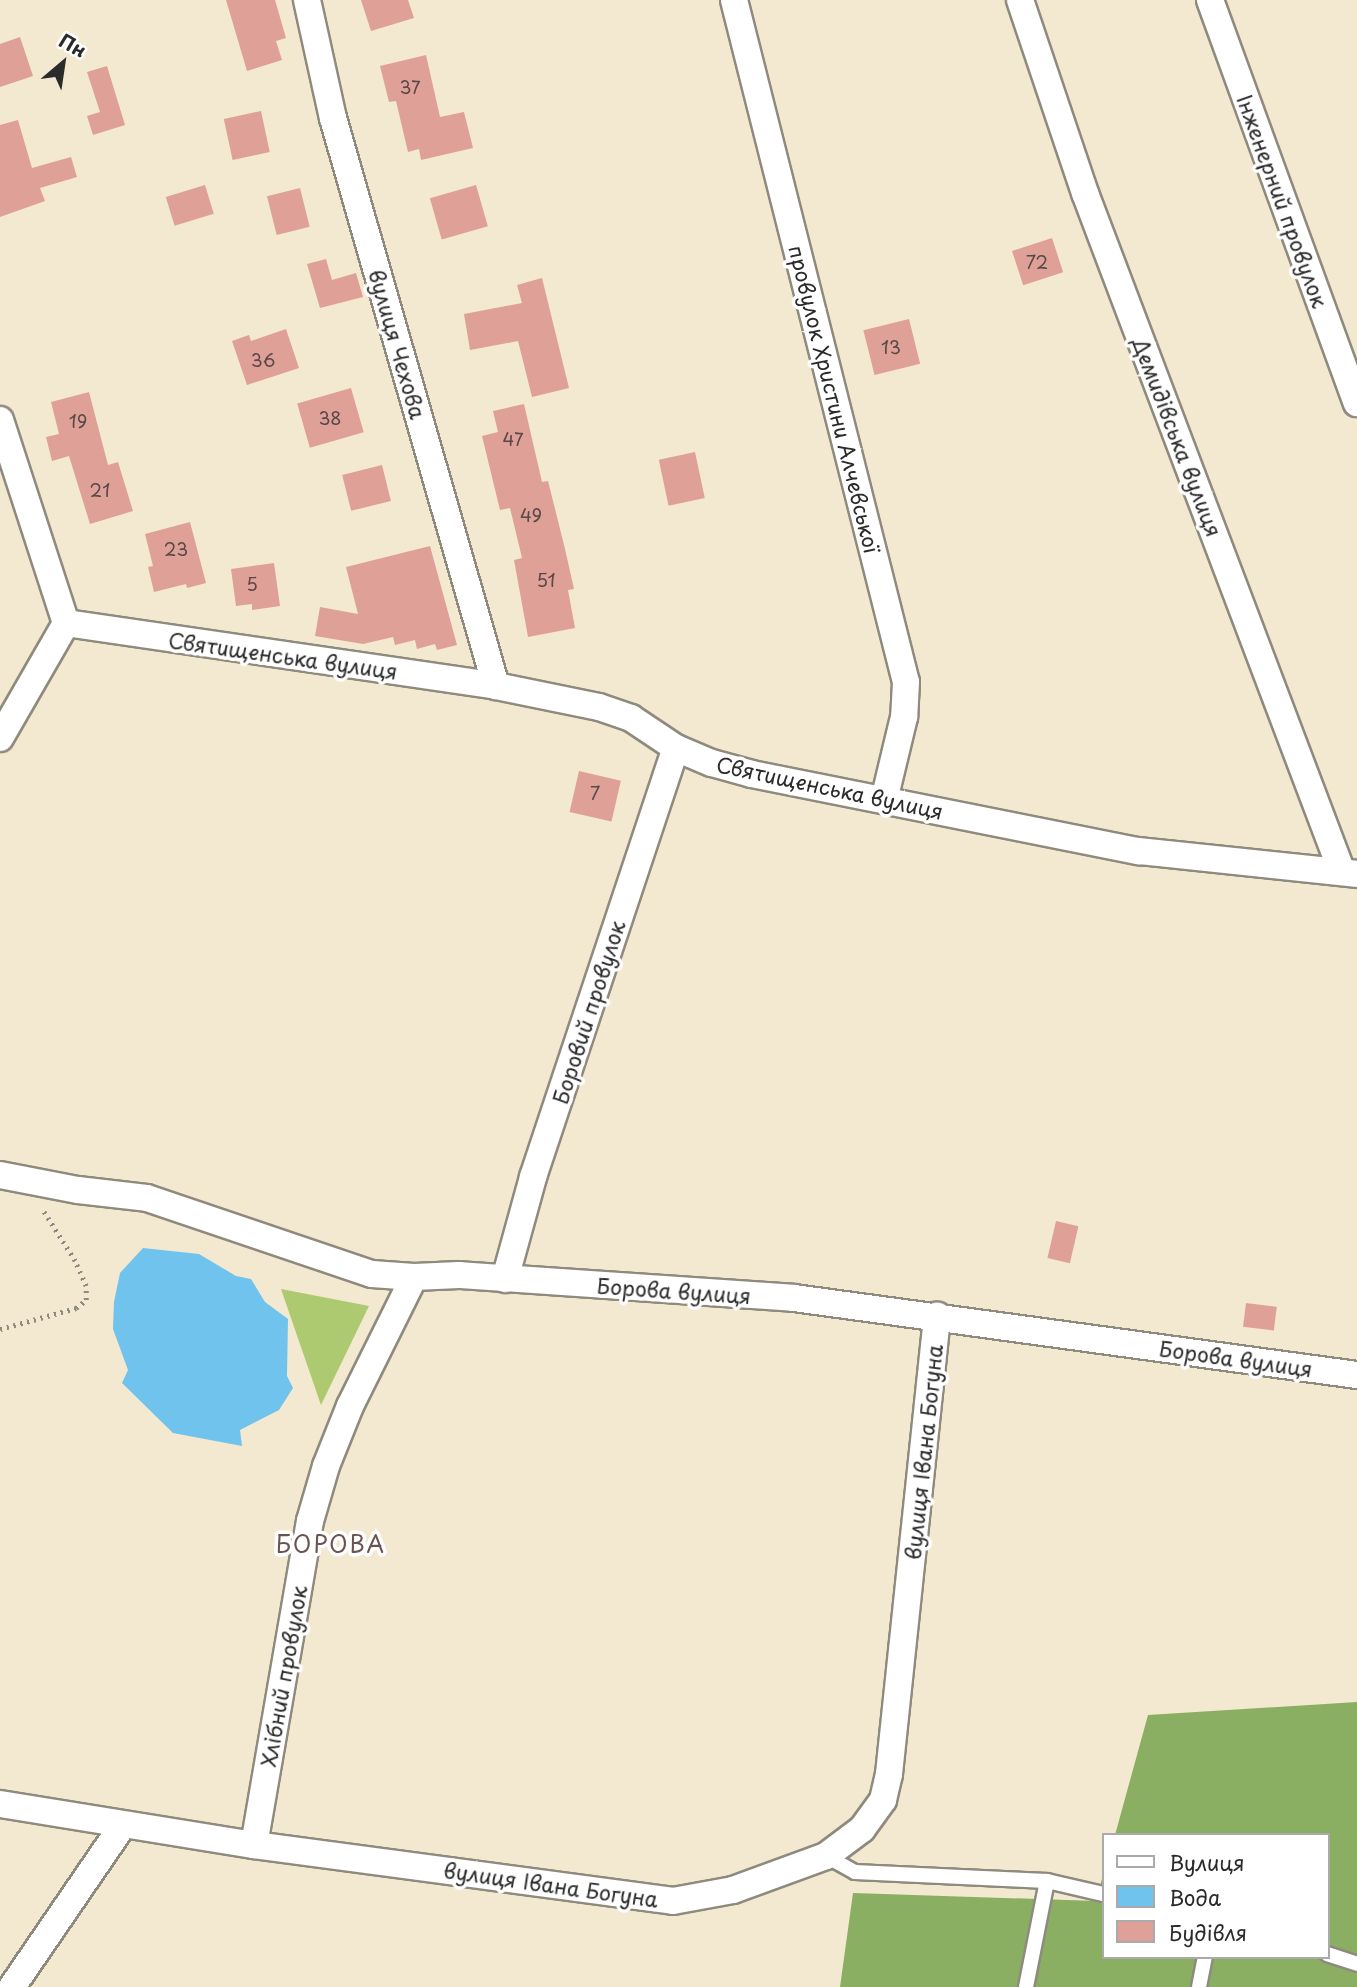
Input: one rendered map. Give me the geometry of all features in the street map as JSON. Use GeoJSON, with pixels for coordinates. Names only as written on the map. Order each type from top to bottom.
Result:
{"type":"FeatureCollection","features":[{"type":"Feature","properties":{"kind":"street","name":"вулиця Чехова"},"geometry":{"type":"LineString","coordinates":[[307,0],[333,118],[496,686]]}},
{"type":"Feature","properties":{"kind":"street","name":"провулок Христини Алчевської"},"geometry":{"type":"LineString","coordinates":[[734,0],[906,682],[904,717],[884,800]]}},
{"type":"Feature","properties":{"kind":"street","name":"Демидівська вулиця"},"geometry":{"type":"LineString","coordinates":[[1020,0],[1085,193],[1349,873]]}},
{"type":"Feature","properties":{"kind":"street","name":"Інженерний провулок"},"geometry":{"type":"LineString","coordinates":[[1210,0],[1357,403]]}},
{"type":"Feature","properties":{"kind":"street"},"geometry":{"type":"LineString","coordinates":[[0,420],[66,623],[0,738]]}},
{"type":"Feature","properties":{"kind":"street","name":"Святищенська вулиця"},"geometry":{"type":"LineString","coordinates":[[66,623],[496,686],[599,707],[631,718],[676,748],[752,775],[1139,851],[1349,873]]}},
{"type":"Feature","properties":{"kind":"street","name":"Боровий провулок"},"geometry":{"type":"LineString","coordinates":[[505,1279],[533,1177],[676,748]]}},
{"type":"Feature","properties":{"kind":"street","name":"Борова вулиця"},"geometry":{"type":"LineString","coordinates":[[10,1178],[147,1198],[372,1273],[414,1277],[459,1275],[794,1298],[1357,1375]]}},
{"type":"Feature","properties":{"kind":"street","name":"Хлібний провулок"},"geometry":{"type":"LineString","coordinates":[[254,1845],[310,1521],[326,1466],[350,1406],[414,1277]]}},
{"type":"Feature","properties":{"kind":"street","name":"вулиця Івана Богуна"},"geometry":{"type":"LineString","coordinates":[[0,1804],[254,1845],[673,1900],[733,1891],[826,1856],[862,1829],[883,1800],[889,1774],[937,1316]]}},
{"type":"Feature","properties":{"kind":"street"},"geometry":{"type":"LineString","coordinates":[[12,1987],[123,1825]]}},
{"type":"Feature","properties":{"kind":"lane"},"geometry":{"type":"LineString","coordinates":[[826,1856],[855,1872],[1047,1881],[1102,1894]]}},
{"type":"Feature","properties":{"kind":"lane"},"geometry":{"type":"LineString","coordinates":[[1026,1987],[1047,1881]]}},
{"type":"Feature","properties":{"kind":"lane"},"geometry":{"type":"LineString","coordinates":[[1329,1955],[1357,1964]]}},
{"type":"Feature","properties":{"kind":"lane"},"geometry":{"type":"LineString","coordinates":[[1199,1987],[1205,1959]]}},
{"type":"Feature","properties":{"kind":"path"},"geometry":{"type":"LineString","coordinates":[[0,1329],[76,1308],[86,1300],[86,1286],[53,1223],[10,1178]]}},
{"type":"Feature","properties":{"kind":"green space"},"geometry":{"type":"Polygon","coordinates":[[[281,1289],[369,1306],[321,1405],[281,1289]]]}},
{"type":"Feature","properties":{"kind":"green space"},"geometry":{"type":"Polygon","coordinates":[[[1357,1702],[1357,1987],[840,1987],[853,1893],[1096,1901],[1102,1879],[1102,1959],[1329,1959],[1329,1833],[1116,1833],[1148,1715],[1357,1702]]]}},
{"type":"Feature","properties":{"kind":"water"},"geometry":{"type":"Polygon","coordinates":[[[143,1248],[199,1254],[236,1276],[251,1279],[265,1302],[288,1319],[287,1376],[293,1388],[279,1410],[240,1430],[242,1446],[173,1433],[122,1383],[128,1370],[113,1329],[114,1302],[120,1273],[143,1248]]]}},
{"type":"Feature","properties":{"kind":"building"},"geometry":{"type":"Polygon","coordinates":[[[226,0],[275,0],[286,38],[276,41],[282,60],[247,71],[226,0]]]}},
{"type":"Feature","properties":{"kind":"building"},"geometry":{"type":"Polygon","coordinates":[[[361,0],[408,0],[414,18],[371,31],[361,0]]]}},
{"type":"Feature","properties":{"kind":"building"},"geometry":{"type":"Polygon","coordinates":[[[20,37],[33,76],[0,87],[0,44],[20,37]]]}},
{"type":"Feature","properties":{"kind":"building"},"geometry":{"type":"Polygon","coordinates":[[[426,55],[440,117],[464,112],[473,148],[421,160],[419,149],[408,152],[396,101],[389,102],[380,66],[426,55]]]}},
{"type":"Feature","properties":{"kind":"building"},"geometry":{"type":"Polygon","coordinates":[[[107,66],[125,125],[93,135],[87,116],[100,112],[87,72],[107,66]]]}},
{"type":"Feature","properties":{"kind":"building"},"geometry":{"type":"Polygon","coordinates":[[[261,111],[270,152],[233,160],[224,119],[261,111]]]}},
{"type":"Feature","properties":{"kind":"building"},"geometry":{"type":"Polygon","coordinates":[[[18,120],[32,168],[71,157],[77,177],[40,188],[45,201],[0,217],[0,125],[18,120]]]}},
{"type":"Feature","properties":{"kind":"building"},"geometry":{"type":"Polygon","coordinates":[[[205,185],[214,214],[175,226],[166,197],[205,185]]]}},
{"type":"Feature","properties":{"kind":"building"},"geometry":{"type":"Polygon","coordinates":[[[476,185],[488,226],[442,240],[430,198],[476,185]]]}},
{"type":"Feature","properties":{"kind":"building"},"geometry":{"type":"Polygon","coordinates":[[[300,188],[310,227],[277,235],[267,196],[300,188]]]}},
{"type":"Feature","properties":{"kind":"building"},"geometry":{"type":"Polygon","coordinates":[[[1052,238],[1063,272],[1023,285],[1012,251],[1052,238]]]}},
{"type":"Feature","properties":{"kind":"building"},"geometry":{"type":"Polygon","coordinates":[[[326,259],[332,280],[356,273],[363,297],[320,308],[307,264],[326,259]]]}},
{"type":"Feature","properties":{"kind":"building"},"geometry":{"type":"Polygon","coordinates":[[[542,278],[569,388],[532,397],[518,341],[470,350],[464,314],[522,303],[517,285],[542,278]]]}},
{"type":"Feature","properties":{"kind":"building"},"geometry":{"type":"Polygon","coordinates":[[[909,319],[920,364],[875,375],[863,330],[909,319]]]}},
{"type":"Feature","properties":{"kind":"building"},"geometry":{"type":"Polygon","coordinates":[[[286,329],[299,368],[247,385],[232,341],[249,335],[251,341],[286,329]]]}},
{"type":"Feature","properties":{"kind":"building"},"geometry":{"type":"Polygon","coordinates":[[[351,388],[364,432],[310,448],[297,403],[351,388]]]}},
{"type":"Feature","properties":{"kind":"building"},"geometry":{"type":"Polygon","coordinates":[[[89,392],[108,465],[118,462],[133,511],[90,524],[69,456],[52,461],[46,437],[59,434],[51,402],[89,392]]]}},
{"type":"Feature","properties":{"kind":"building"},"geometry":{"type":"Polygon","coordinates":[[[524,404],[542,482],[548,481],[565,549],[574,589],[568,590],[575,628],[528,637],[514,560],[522,558],[510,508],[500,510],[482,436],[498,432],[493,411],[524,404]]]}},
{"type":"Feature","properties":{"kind":"building"},"geometry":{"type":"Polygon","coordinates":[[[695,452],[705,498],[669,506],[659,460],[695,452]]]}},
{"type":"Feature","properties":{"kind":"building"},"geometry":{"type":"Polygon","coordinates":[[[382,465],[391,501],[351,511],[342,475],[382,465]]]}},
{"type":"Feature","properties":{"kind":"building"},"geometry":{"type":"Polygon","coordinates":[[[190,522],[206,583],[187,588],[186,584],[154,592],[148,567],[153,566],[145,534],[190,522]]]}},
{"type":"Feature","properties":{"kind":"building"},"geometry":{"type":"Polygon","coordinates":[[[430,546],[457,645],[437,650],[435,644],[417,649],[415,640],[395,645],[393,637],[363,644],[315,636],[320,607],[358,614],[346,567],[430,546]]]}},
{"type":"Feature","properties":{"kind":"building"},"geometry":{"type":"Polygon","coordinates":[[[274,563],[280,606],[252,610],[252,604],[236,606],[231,569],[274,563]]]}},
{"type":"Feature","properties":{"kind":"building"},"geometry":{"type":"Polygon","coordinates":[[[579,771],[621,781],[611,822],[570,812],[579,771]]]}},
{"type":"Feature","properties":{"kind":"building"},"geometry":{"type":"Polygon","coordinates":[[[1056,1221],[1078,1226],[1070,1263],[1047,1258],[1056,1221]]]}},
{"type":"Feature","properties":{"kind":"building"},"geometry":{"type":"Polygon","coordinates":[[[1246,1303],[1277,1307],[1274,1331],[1243,1327],[1246,1303]]]}},
{"type":"Feature","properties":{"kind":"district","name":"БОРОВА"},"geometry":{"type":"Point","coordinates":[331,1544]}}]}
